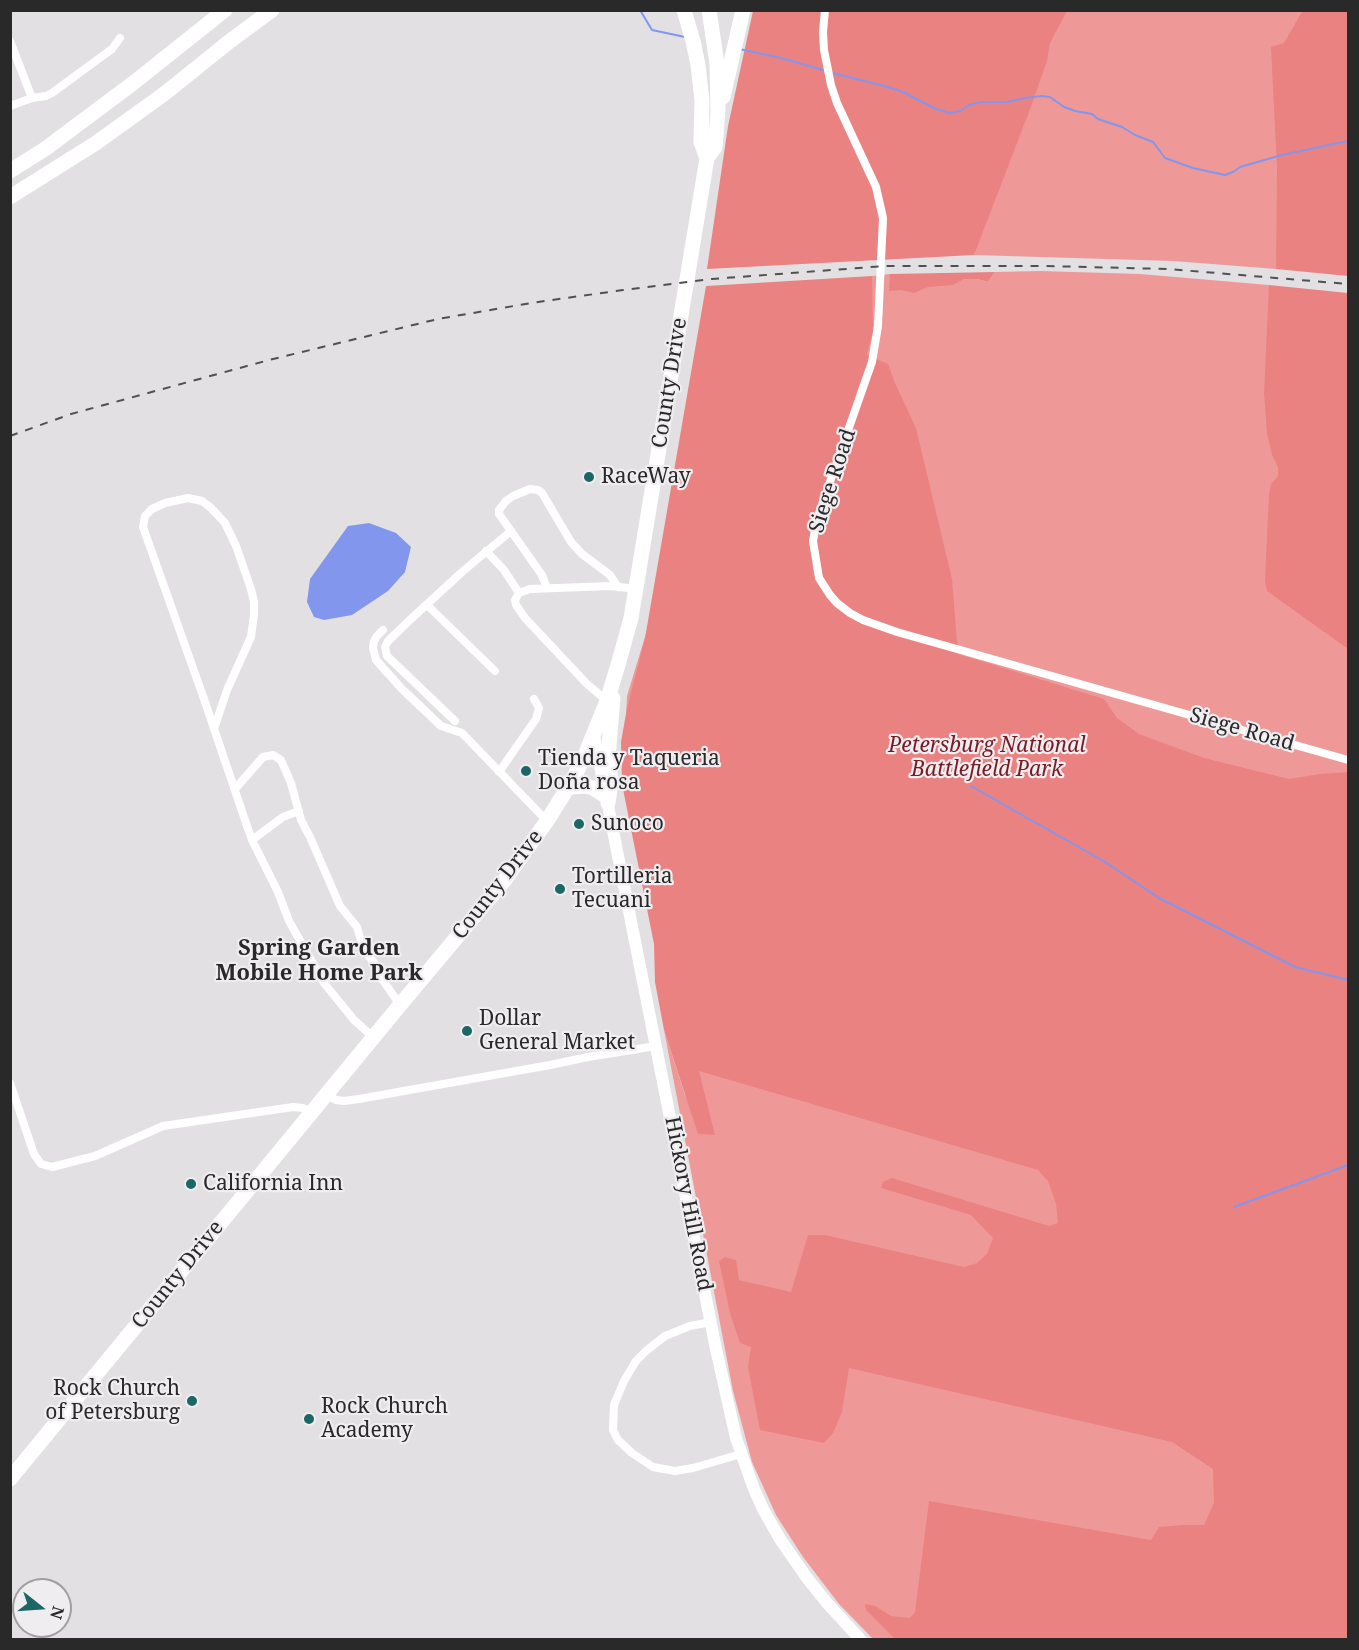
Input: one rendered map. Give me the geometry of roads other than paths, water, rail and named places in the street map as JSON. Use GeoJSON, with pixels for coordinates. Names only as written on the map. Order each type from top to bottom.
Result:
{"type":"FeatureCollection","features":[{"type":"Feature","properties":{"kind":"highway"},"geometry":{"type":"LineString","coordinates":[[10,171],[45,149],[132,84],[225,10]]}},
{"type":"Feature","properties":{"kind":"highway"},"geometry":{"type":"LineString","coordinates":[[230,41],[264,10]]}},
{"type":"Feature","properties":{"kind":"highway"},"geometry":{"type":"LineString","coordinates":[[10,197],[96,143],[164,94],[272,10]]}},
{"type":"Feature","properties":{"kind":"highway","name":"County Drive"},"geometry":{"type":"LineString","coordinates":[[684,10],[698,64],[702,101],[701,142],[707,158]]}},
{"type":"Feature","properties":{"kind":"highway","name":"County Drive"},"geometry":{"type":"LineString","coordinates":[[10,1479],[504,881],[548,821],[594,735],[629,630],[707,158],[715,147],[718,111],[717,64],[709,10]]}},
{"type":"Feature","properties":{"kind":"highway"},"geometry":{"type":"LineString","coordinates":[[718,111],[727,84],[743,10]]}},
{"type":"Feature","properties":{"kind":"highway"},"geometry":{"type":"LineString","coordinates":[[566,790],[571,787],[585,786],[593,788],[607,799],[611,783],[608,758],[614,678]]}},
{"type":"Feature","properties":{"kind":"street","name":"Siege Road"},"geometry":{"type":"LineString","coordinates":[[825,10],[824,50],[831,86],[876,187],[883,218],[878,326],[872,362],[818,519],[813,541],[819,578],[825,588],[837,603],[863,620],[897,632],[1348,760]]}},
{"type":"Feature","properties":{"kind":"street"},"geometry":{"type":"LineString","coordinates":[[10,106],[52,93],[112,49],[120,38]]}},
{"type":"Feature","properties":{"kind":"street"},"geometry":{"type":"LineString","coordinates":[[10,41],[32,98]]}},
{"type":"Feature","properties":{"kind":"street"},"geometry":{"type":"LineString","coordinates":[[547,588],[542,575],[499,514],[501,507],[513,496],[530,489],[538,490],[544,496],[571,542],[582,554],[610,575],[618,587]]}},
{"type":"Feature","properties":{"kind":"street"},"geometry":{"type":"LineString","coordinates":[[214,729],[227,690],[251,637],[254,602],[236,546],[225,523],[202,501],[188,498],[165,503],[152,509],[145,516],[143,527],[252,840],[276,886],[289,921],[324,983],[354,1020],[374,1038]]}},
{"type":"Feature","properties":{"kind":"street"},"geometry":{"type":"LineString","coordinates":[[455,721],[387,656],[385,647],[388,641],[426,605],[511,531]]}},
{"type":"Feature","properties":{"kind":"street"},"geometry":{"type":"LineString","coordinates":[[486,551],[504,570],[519,593]]}},
{"type":"Feature","properties":{"kind":"street"},"geometry":{"type":"LineString","coordinates":[[606,701],[525,618],[515,600],[519,593],[530,589],[618,587],[636,589]]}},
{"type":"Feature","properties":{"kind":"street"},"geometry":{"type":"LineString","coordinates":[[426,605],[495,671]]}},
{"type":"Feature","properties":{"kind":"street"},"geometry":{"type":"LineString","coordinates":[[383,630],[374,641],[373,654],[376,660],[402,689],[441,726],[462,733],[548,821]]}},
{"type":"Feature","properties":{"kind":"street"},"geometry":{"type":"LineString","coordinates":[[499,772],[536,719],[538,708],[534,699]]}},
{"type":"Feature","properties":{"kind":"street","name":"Hickory Hill Road"},"geometry":{"type":"LineString","coordinates":[[594,735],[727,1406],[741,1454],[763,1509],[786,1548],[827,1603],[861,1640]]}},
{"type":"Feature","properties":{"kind":"street"},"geometry":{"type":"LineString","coordinates":[[235,789],[263,757],[273,756],[280,760],[297,801],[301,820],[340,906],[357,927],[364,951],[373,961],[400,1005]]}},
{"type":"Feature","properties":{"kind":"street"},"geometry":{"type":"LineString","coordinates":[[252,840],[283,817],[299,811]]}},
{"type":"Feature","properties":{"kind":"street"},"geometry":{"type":"LineString","coordinates":[[327,1095],[344,1101],[359,1099],[656,1046]]}},
{"type":"Feature","properties":{"kind":"street"},"geometry":{"type":"LineString","coordinates":[[10,1083],[34,1154],[41,1164],[51,1167],[95,1156],[163,1126],[293,1107],[303,1108],[311,1114]]}},
{"type":"Feature","properties":{"kind":"street"},"geometry":{"type":"LineString","coordinates":[[711,1322],[690,1326],[665,1336],[636,1361],[614,1405],[614,1430],[618,1440],[653,1467],[675,1471],[741,1454]]}},
{"type":"Feature","properties":{"kind":"water"},"geometry":{"type":"Polygon","coordinates":[[[369,523],[396,533],[411,547],[405,572],[388,591],[352,615],[324,620],[314,617],[307,602],[310,579],[348,526],[369,523]]]}},
{"type":"Feature","properties":{"kind":"waterway"},"geometry":{"type":"LineString","coordinates":[[640,10],[652,30],[685,37]]}},
{"type":"Feature","properties":{"kind":"waterway"},"geometry":{"type":"LineString","coordinates":[[739,49],[823,70]]}},
{"type":"Feature","properties":{"kind":"waterway"},"geometry":{"type":"LineString","coordinates":[[833,73],[888,87],[949,113],[981,102],[1007,102],[1042,96],[1050,97],[1064,107],[1092,114],[1098,119],[1122,127],[1153,142],[1165,158],[1193,168],[1225,175],[1240,167],[1282,155],[1348,141]]}},
{"type":"Feature","properties":{"kind":"waterway"},"geometry":{"type":"LineString","coordinates":[[971,786],[1105,862],[1159,898],[1295,967],[1348,980]]}},
{"type":"Feature","properties":{"kind":"waterway"},"geometry":{"type":"LineString","coordinates":[[1234,1207],[1348,1165]]}},
{"type":"Feature","properties":{"kind":"railway"},"geometry":{"type":"LineString","coordinates":[[10,436],[71,414],[269,360],[438,319],[531,303],[712,279],[885,266],[1045,266],[1168,269],[1348,284]]}},
{"type":"Feature","properties":{"kind":"place","name":"RaceWay"},"geometry":{"type":"Point","coordinates":[589,477]}},
{"type":"Feature","properties":{"kind":"place","name":"Tienda y Taqueria Doña rosa"},"geometry":{"type":"Point","coordinates":[526,771]}},
{"type":"Feature","properties":{"kind":"place","name":"Sunoco"},"geometry":{"type":"Point","coordinates":[579,824]}},
{"type":"Feature","properties":{"kind":"place","name":"Tortilleria Tecuani"},"geometry":{"type":"Point","coordinates":[560,889]}},
{"type":"Feature","properties":{"kind":"place","name":"Dollar General Market"},"geometry":{"type":"Point","coordinates":[467,1031]}},
{"type":"Feature","properties":{"kind":"place","name":"California Inn"},"geometry":{"type":"Point","coordinates":[191,1184]}},
{"type":"Feature","properties":{"kind":"place","name":"Rock Church of Petersburg"},"geometry":{"type":"Point","coordinates":[192,1401]}},
{"type":"Feature","properties":{"kind":"place","name":"Rock Church Academy"},"geometry":{"type":"Point","coordinates":[309,1419]}},
{"type":"Feature","properties":{"kind":"district","name":"Spring Garden Mobile Home Park"},"geometry":{"type":"Point","coordinates":[319,962]}},
{"type":"Feature","properties":{"kind":"park label","name":"Petersburg National Battlefield Park"},"geometry":{"type":"Point","coordinates":[987,758]}}]}
